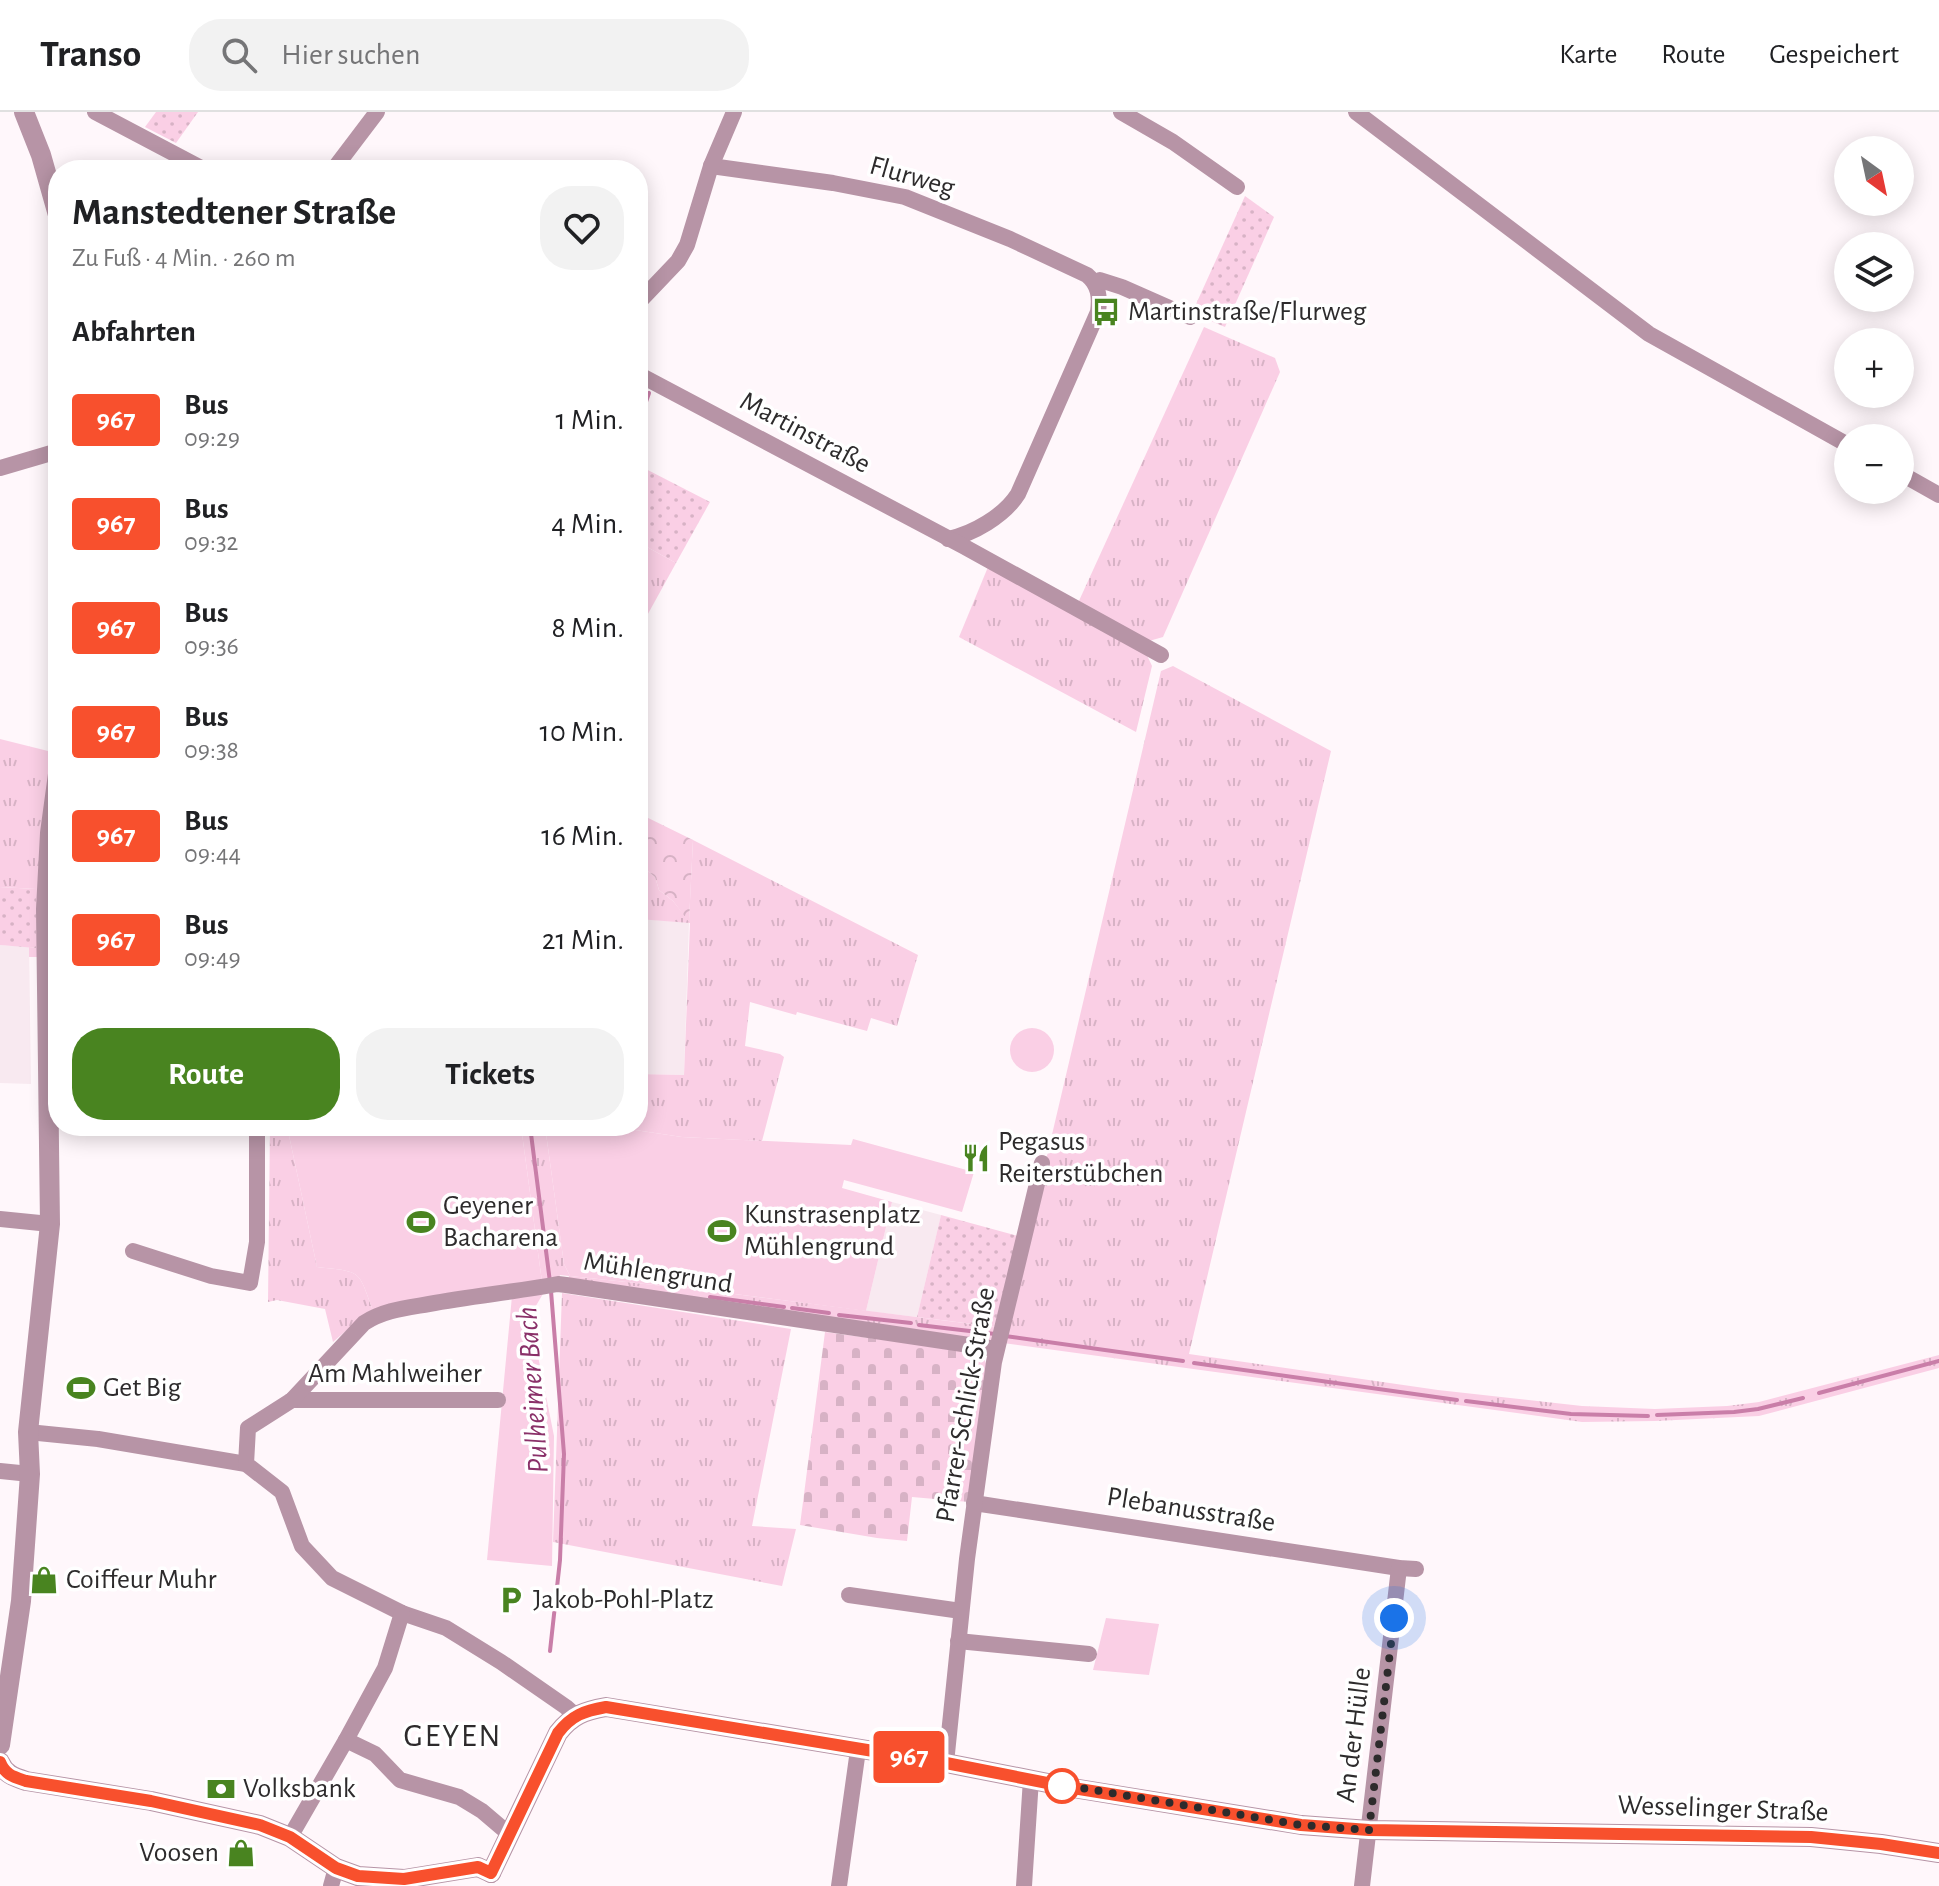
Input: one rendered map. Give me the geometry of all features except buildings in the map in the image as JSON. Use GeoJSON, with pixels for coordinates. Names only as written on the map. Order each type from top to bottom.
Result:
{"type":"FeatureCollection","features":[{"type":"Feature","properties":{"kind":"street"},"geometry":{"type":"LineString","coordinates":[[24,112],[48,178]]}},
{"type":"Feature","properties":{"kind":"street"},"geometry":{"type":"LineString","coordinates":[[95,112],[186,160]]}},
{"type":"Feature","properties":{"kind":"street"},"geometry":{"type":"LineString","coordinates":[[341,160],[377,112]]}},
{"type":"Feature","properties":{"kind":"street"},"geometry":{"type":"LineString","coordinates":[[648,292],[678,261],[687,245],[711,166],[734,112]]}},
{"type":"Feature","properties":{"kind":"street"},"geometry":{"type":"LineString","coordinates":[[1121,112],[1173,142],[1237,187]]}},
{"type":"Feature","properties":{"kind":"street"},"geometry":{"type":"LineString","coordinates":[[1356,112],[1649,334],[1834,437]]}},
{"type":"Feature","properties":{"kind":"street","name":"Flurweg"},"geometry":{"type":"LineString","coordinates":[[711,166],[905,197],[1010,239],[1091,279],[1122,287],[1190,317]]}},
{"type":"Feature","properties":{"kind":"street"},"geometry":{"type":"LineString","coordinates":[[955,542],[958,537],[1004,510],[1018,494],[1098,312],[1099,295],[1091,279]]}},
{"type":"Feature","properties":{"kind":"street","name":"Martinstraße"},"geometry":{"type":"LineString","coordinates":[[648,379],[1161,655]]}},
{"type":"Feature","properties":{"kind":"street"},"geometry":{"type":"LineString","coordinates":[[0,468],[48,454]]}},
{"type":"Feature","properties":{"kind":"street"},"geometry":{"type":"LineString","coordinates":[[1914,481],[1939,495]]}},
{"type":"Feature","properties":{"kind":"street"},"geometry":{"type":"LineString","coordinates":[[48,871],[48,1066]]}},
{"type":"Feature","properties":{"kind":"street"},"geometry":{"type":"LineString","coordinates":[[0,1745],[21,1601],[30,1474],[28,1432],[50,1224],[49,1136]]}},
{"type":"Feature","properties":{"kind":"street"},"geometry":{"type":"LineString","coordinates":[[133,1251],[211,1276],[250,1283],[257,1242],[257,1136]]}},
{"type":"Feature","properties":{"kind":"street","name":"Pfarrer-Schlick-Straße"},"geometry":{"type":"LineString","coordinates":[[946,1763],[974,1503],[996,1349],[1042,1163]]}},
{"type":"Feature","properties":{"kind":"street"},"geometry":{"type":"LineString","coordinates":[[0,1219],[50,1224]]}},
{"type":"Feature","properties":{"kind":"street","name":"Mühlengrund"},"geometry":{"type":"LineString","coordinates":[[246,1464],[248,1428],[292,1400],[364,1323],[378,1314],[441,1302],[550,1286],[996,1349]]}},
{"type":"Feature","properties":{"kind":"street","name":"Am Mahlweiher"},"geometry":{"type":"LineString","coordinates":[[292,1400],[498,1400]]}},
{"type":"Feature","properties":{"kind":"street"},"geometry":{"type":"LineString","coordinates":[[1,1768],[11,1777],[26,1781],[175,1806],[260,1825],[290,1837],[334,1877],[404,1879],[478,1867],[494,1879],[511,1832],[558,1733],[576,1716],[501,1662],[446,1628],[402,1613],[332,1578],[302,1546],[282,1492],[246,1464],[98,1439],[28,1432]]}},
{"type":"Feature","properties":{"kind":"street"},"geometry":{"type":"LineString","coordinates":[[0,1471],[30,1474]]}},
{"type":"Feature","properties":{"kind":"street","name":"Plebanusstraße"},"geometry":{"type":"LineString","coordinates":[[974,1503],[1408,1569]]}},
{"type":"Feature","properties":{"kind":"street","name":"An der Hülle"},"geometry":{"type":"LineString","coordinates":[[1362,1886],[1408,1569]]}},
{"type":"Feature","properties":{"kind":"street"},"geometry":{"type":"LineString","coordinates":[[849,1595],[961,1611]]}},
{"type":"Feature","properties":{"kind":"street"},"geometry":{"type":"LineString","coordinates":[[290,1837],[385,1668],[402,1613]]}},
{"type":"Feature","properties":{"kind":"street"},"geometry":{"type":"LineString","coordinates":[[958,1641],[1089,1654]]}},
{"type":"Feature","properties":{"kind":"street","name":"Wesselinger Straße"},"geometry":{"type":"LineString","coordinates":[[576,1716],[606,1707],[628,1710],[1301,1825],[1369,1830],[1811,1837],[1939,1853]]}},
{"type":"Feature","properties":{"kind":"street"},"geometry":{"type":"LineString","coordinates":[[346,1740],[375,1754],[400,1780],[459,1797],[511,1832]]}},
{"type":"Feature","properties":{"kind":"street"},"geometry":{"type":"LineString","coordinates":[[839,1886],[858,1750]]}},
{"type":"Feature","properties":{"kind":"street"},"geometry":{"type":"LineString","coordinates":[[1024,1886],[1031,1779]]}},
{"type":"Feature","properties":{"kind":"shaded area"},"geometry":{"type":"Polygon","coordinates":[[[648,920],[689,922],[684,1075],[648,1074],[648,920]]]}},
{"type":"Feature","properties":{"kind":"shaded area"},"geometry":{"type":"Polygon","coordinates":[[[0,945],[29,947],[31,1084],[0,1083],[0,945]]]}},
{"type":"Feature","properties":{"kind":"shaded area"},"geometry":{"type":"Polygon","coordinates":[[[892,1202],[941,1215],[917,1317],[866,1311],[892,1202]]]}},
{"type":"Feature","properties":{"kind":"green space"},"geometry":{"type":"Polygon","coordinates":[[[156,112],[198,112],[176,143],[145,127],[156,112]]]}},
{"type":"Feature","properties":{"kind":"green space"},"geometry":{"type":"Polygon","coordinates":[[[1245,196],[1274,217],[1225,327],[1192,313],[1245,196]]]}},
{"type":"Feature","properties":{"kind":"green space"},"geometry":{"type":"Polygon","coordinates":[[[1204,327],[1275,358],[1280,372],[1163,637],[1149,641],[1078,603],[1204,327]]]}},
{"type":"Feature","properties":{"kind":"green space"},"geometry":{"type":"Polygon","coordinates":[[[648,470],[710,502],[676,563],[648,548],[648,470]]]}},
{"type":"Feature","properties":{"kind":"green space"},"geometry":{"type":"Polygon","coordinates":[[[648,548],[676,563],[648,614],[648,548]]]}},
{"type":"Feature","properties":{"kind":"green space"},"geometry":{"type":"Polygon","coordinates":[[[988,567],[1145,651],[1152,666],[1136,732],[959,637],[988,567]]]}},
{"type":"Feature","properties":{"kind":"green space"},"geometry":{"type":"Polygon","coordinates":[[[1173,666],[1331,751],[1189,1354],[1438,1390],[1582,1406],[1655,1409],[1759,1402],[1939,1355],[1939,1368],[1759,1416],[1582,1422],[1003,1343],[1161,671],[1173,666]]]}},
{"type":"Feature","properties":{"kind":"green space"},"geometry":{"type":"Polygon","coordinates":[[[0,739],[48,751],[40,957],[29,957],[29,947],[35,948],[36,889],[0,887],[0,739]]]}},
{"type":"Feature","properties":{"kind":"green space"},"geometry":{"type":"Polygon","coordinates":[[[648,818],[693,840],[689,922],[673,901],[659,890],[655,877],[648,871],[648,818]]]}},
{"type":"Feature","properties":{"kind":"green space"},"geometry":{"type":"Polygon","coordinates":[[[693,840],[918,955],[897,1026],[871,1018],[867,1031],[750,1002],[745,1046],[784,1057],[762,1141],[648,1132],[648,1074],[684,1075],[690,923],[648,920],[648,871],[655,877],[659,890],[673,901],[689,921],[693,840]]]}},
{"type":"Feature","properties":{"kind":"green space"},"geometry":{"type":"Polygon","coordinates":[[[0,887],[36,889],[36,948],[0,945],[0,887]]]}},
{"type":"Feature","properties":{"kind":"green space"},"geometry":{"type":"Polygon","coordinates":[[[1032,1028],[1047,1035],[1054,1050],[1047,1065],[1032,1072],[1017,1065],[1010,1050],[1017,1035],[1032,1028]]]}},
{"type":"Feature","properties":{"kind":"green space","name":"Kunstrasenplatz Mühlengrund"},"geometry":{"type":"Polygon","coordinates":[[[648,1132],[682,1137],[851,1145],[853,1139],[974,1172],[962,1212],[844,1180],[842,1188],[892,1202],[866,1311],[570,1276],[564,1264],[546,1136],[648,1136],[648,1132]]]}},
{"type":"Feature","properties":{"kind":"green space"},"geometry":{"type":"Polygon","coordinates":[[[270,1136],[289,1136],[317,1267],[356,1275],[373,1311],[333,1342],[325,1309],[277,1300],[268,1302],[270,1136]]]}},
{"type":"Feature","properties":{"kind":"green space","name":"Geyener Bacharena"},"geometry":{"type":"Polygon","coordinates":[[[289,1136],[522,1136],[542,1282],[373,1311],[356,1275],[317,1267],[289,1136]]]}},
{"type":"Feature","properties":{"kind":"green space"},"geometry":{"type":"Polygon","coordinates":[[[522,1136],[546,1136],[564,1264],[570,1276],[996,1327],[993,1342],[568,1280],[569,1276],[560,1275],[559,1278],[542,1282],[522,1136]]]}},
{"type":"Feature","properties":{"kind":"green space"},"geometry":{"type":"Polygon","coordinates":[[[941,1215],[1018,1236],[996,1327],[917,1317],[941,1215]]]}},
{"type":"Feature","properties":{"kind":"green space"},"geometry":{"type":"Polygon","coordinates":[[[544,1292],[530,1316],[554,1436],[552,1566],[487,1560],[512,1296],[544,1292]]]}},
{"type":"Feature","properties":{"kind":"green space"},"geometry":{"type":"Polygon","coordinates":[[[562,1293],[791,1329],[752,1526],[796,1529],[782,1586],[553,1542],[562,1293]]]}},
{"type":"Feature","properties":{"kind":"green space"},"geometry":{"type":"Polygon","coordinates":[[[825,1332],[982,1353],[987,1366],[969,1502],[912,1497],[907,1541],[800,1525],[825,1332]]]}},
{"type":"Feature","properties":{"kind":"green space"},"geometry":{"type":"Polygon","coordinates":[[[1106,1618],[1159,1624],[1149,1675],[1093,1670],[1106,1618]]]}},
{"type":"Feature","properties":{"kind":"waterway","name":"Pulheimer Bach"},"geometry":{"type":"LineString","coordinates":[[531,1136],[550,1282]]}},
{"type":"Feature","properties":{"kind":"waterway","name":"Pulheimer Bach"},"geometry":{"type":"LineString","coordinates":[[550,1651],[560,1560],[564,1454],[551,1291]]}},
{"type":"Feature","properties":{"kind":"waterway"},"geometry":{"type":"LineString","coordinates":[[710,1297],[784,1307]]}},
{"type":"Feature","properties":{"kind":"waterway"},"geometry":{"type":"LineString","coordinates":[[792,1308],[829,1313]]}},
{"type":"Feature","properties":{"kind":"waterway"},"geometry":{"type":"LineString","coordinates":[[839,1315],[911,1323]]}},
{"type":"Feature","properties":{"kind":"waterway"},"geometry":{"type":"LineString","coordinates":[[919,1325],[995,1334]]}},
{"type":"Feature","properties":{"kind":"waterway"},"geometry":{"type":"LineString","coordinates":[[1005,1336],[1183,1361]]}},
{"type":"Feature","properties":{"kind":"waterway"},"geometry":{"type":"LineString","coordinates":[[1819,1393],[1939,1361]]}},
{"type":"Feature","properties":{"kind":"waterway"},"geometry":{"type":"LineString","coordinates":[[1194,1363],[1457,1400]]}},
{"type":"Feature","properties":{"kind":"waterway"},"geometry":{"type":"LineString","coordinates":[[1657,1415],[1734,1412],[1803,1398]]}},
{"type":"Feature","properties":{"kind":"waterway"},"geometry":{"type":"LineString","coordinates":[[1466,1401],[1571,1414],[1648,1416]]}},
{"type":"Feature","properties":{"kind":"bus line","name":"967"},"geometry":{"type":"LineString","coordinates":[[0,1762],[11,1777],[26,1781],[151,1801],[260,1825],[290,1837],[336,1868],[358,1876],[404,1879],[478,1867],[491,1873],[558,1733],[576,1716],[606,1707],[1301,1825],[1369,1830],[1811,1837],[1939,1853]]}},
{"type":"Feature","properties":{"kind":"place","name":"Martinstraße/Flurweg"},"geometry":{"type":"Point","coordinates":[1106,312]}},
{"type":"Feature","properties":{"kind":"place","name":"Pegasus Reiterstübchen"},"geometry":{"type":"Point","coordinates":[976,1158]}},
{"type":"Feature","properties":{"kind":"place","name":"Geyener Bacharena"},"geometry":{"type":"Point","coordinates":[421,1222]}},
{"type":"Feature","properties":{"kind":"place","name":"Kunstrasenplatz Mühlengrund"},"geometry":{"type":"Point","coordinates":[722,1231]}},
{"type":"Feature","properties":{"kind":"place","name":"Get Big"},"geometry":{"type":"Point","coordinates":[81,1388]}},
{"type":"Feature","properties":{"kind":"place","name":"Coiffeur Muhr"},"geometry":{"type":"Point","coordinates":[44,1580]}},
{"type":"Feature","properties":{"kind":"place","name":"Jakob-Pohl-Platz"},"geometry":{"type":"Point","coordinates":[511,1600]}},
{"type":"Feature","properties":{"kind":"place","name":"Volksbank"},"geometry":{"type":"Point","coordinates":[221,1789]}},
{"type":"Feature","properties":{"kind":"place","name":"Voosen"},"geometry":{"type":"Point","coordinates":[241,1853]}},
{"type":"Feature","properties":{"kind":"district","name":"GEYEN"},"geometry":{"type":"Point","coordinates":[453,1736]}},
{"type":"Feature","properties":{"kind":"route"},"geometry":{"type":"LineString","coordinates":[[1062,1786],[1052,1783],[1301,1825],[1369,1830],[1394,1618]]}}]}
